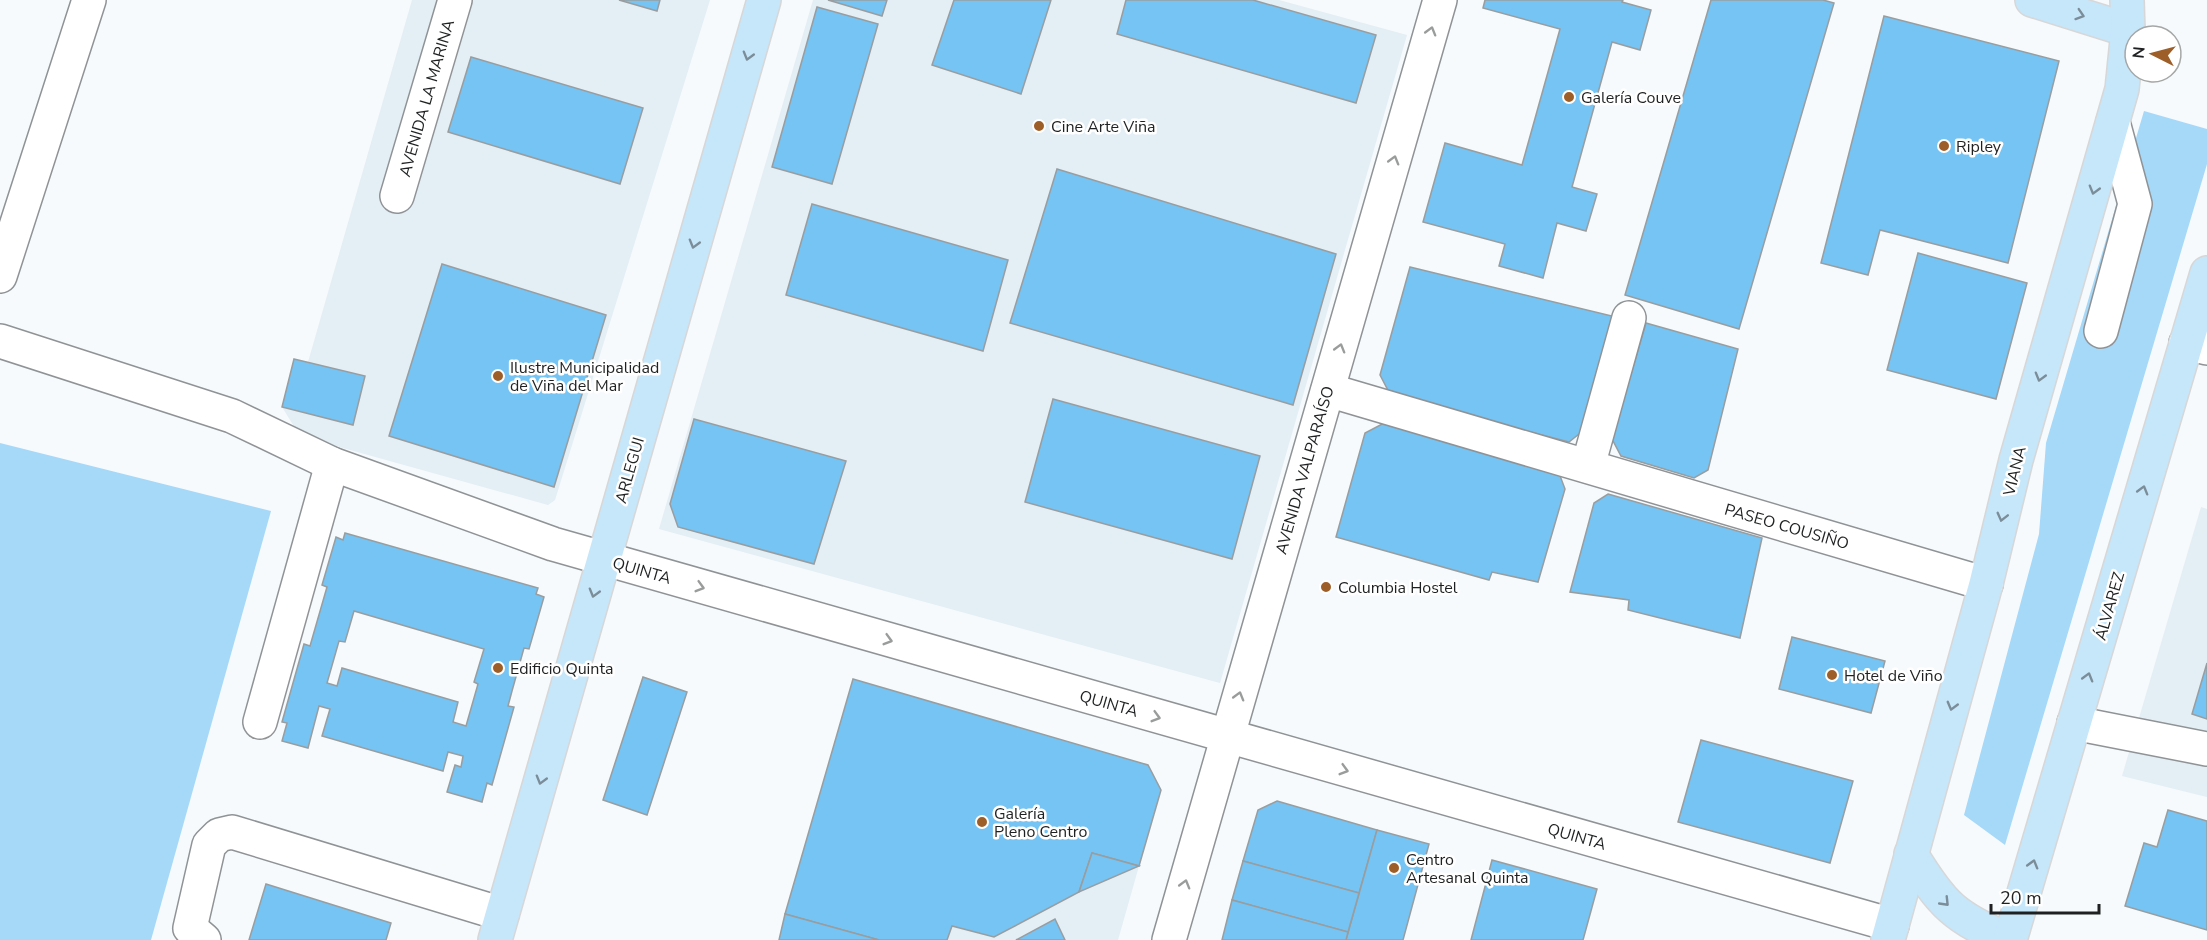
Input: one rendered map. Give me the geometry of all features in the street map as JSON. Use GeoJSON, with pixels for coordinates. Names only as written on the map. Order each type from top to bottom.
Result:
{"type":"FeatureCollection","features":[{"type":"Feature","properties":{"kind":"main road","name":"ARLEGUI"},"geometry":{"type":"LineString","coordinates":[[499,927],[764,0]]}},
{"type":"Feature","properties":{"kind":"main road"},"geometry":{"type":"LineString","coordinates":[[2032,0],[2127,15]]}},
{"type":"Feature","properties":{"kind":"main road","name":"VIANA"},"geometry":{"type":"LineString","coordinates":[[1890,933],[1986,584],[2016,460],[2122,89],[2127,15]]}},
{"type":"Feature","properties":{"kind":"main road","name":"ÁLVAREZ"},"geometry":{"type":"LineString","coordinates":[[2010,940],[2074,723],[2197,346],[2207,273]]}},
{"type":"Feature","properties":{"kind":"main road"},"geometry":{"type":"LineString","coordinates":[[1911,854],[1938,896],[1953,910],[1970,924],[2010,940]]}},
{"type":"Feature","properties":{"kind":"street"},"geometry":{"type":"LineString","coordinates":[[0,276],[89,0]]}},
{"type":"Feature","properties":{"kind":"street","name":"AVENIDA LA MARINA"},"geometry":{"type":"LineString","coordinates":[[397,196],[454,0]]}},
{"type":"Feature","properties":{"kind":"street","name":"AVENIDA VALPARAÍSO"},"geometry":{"type":"LineString","coordinates":[[1169,940],[1440,0]]}},
{"type":"Feature","properties":{"kind":"street"},"geometry":{"type":"LineString","coordinates":[[2101,331],[2135,204],[2113,122]]}},
{"type":"Feature","properties":{"kind":"street"},"geometry":{"type":"LineString","coordinates":[[1588,466],[1629,318]]}},
{"type":"Feature","properties":{"kind":"street","name":"QUINTA"},"geometry":{"type":"LineString","coordinates":[[0,341],[232,416],[332,464],[553,544],[1228,737],[1890,933]]}},
{"type":"Feature","properties":{"kind":"street","name":"PASEO COUSIÑO"},"geometry":{"type":"LineString","coordinates":[[1328,390],[1986,584]]}},
{"type":"Feature","properties":{"kind":"street"},"geometry":{"type":"LineString","coordinates":[[260,722],[332,464]]}},
{"type":"Feature","properties":{"kind":"street"},"geometry":{"type":"LineString","coordinates":[[2074,723],[2207,749]]}},
{"type":"Feature","properties":{"kind":"street"},"geometry":{"type":"LineString","coordinates":[[204,940],[190,928],[209,845],[219,835],[232,832],[499,927]]}},
{"type":"Feature","properties":{"kind":"shaded area"},"geometry":{"type":"Polygon","coordinates":[[[412,0],[710,0],[555,500],[548,505],[300,436],[282,407],[294,359],[308,362],[412,0]]]}},
{"type":"Feature","properties":{"kind":"shaded area"},"geometry":{"type":"Polygon","coordinates":[[[813,0],[1279,0],[1407,35],[1220,683],[659,529],[813,0]]]}},
{"type":"Feature","properties":{"kind":"shaded area"},"geometry":{"type":"Polygon","coordinates":[[[2144,111],[2207,129],[2207,164],[2005,845],[1964,815],[2039,534],[2046,443],[2144,111]]]}},
{"type":"Feature","properties":{"kind":"shaded area"},"geometry":{"type":"Polygon","coordinates":[[[0,443],[271,511],[151,940],[0,940],[0,443]]]}},
{"type":"Feature","properties":{"kind":"shaded area"},"geometry":{"type":"Polygon","coordinates":[[[2201,507],[2207,509],[2207,797],[2122,776],[2201,507]]]}},
{"type":"Feature","properties":{"kind":"shaded area"},"geometry":{"type":"Polygon","coordinates":[[[1092,853],[1139,866],[1118,940],[947,940],[952,926],[994,937],[1079,892],[1092,853]]]}},
{"type":"Feature","properties":{"kind":"building"},"geometry":{"type":"Polygon","coordinates":[[[619,0],[660,0],[657,11],[619,0]]]}},
{"type":"Feature","properties":{"kind":"building"},"geometry":{"type":"Polygon","coordinates":[[[828,0],[887,0],[882,16],[828,0]]]}},
{"type":"Feature","properties":{"kind":"building"},"geometry":{"type":"Polygon","coordinates":[[[954,0],[1051,0],[1021,94],[932,65],[954,0]]]}},
{"type":"Feature","properties":{"kind":"building"},"geometry":{"type":"Polygon","coordinates":[[[1126,0],[1253,0],[1376,35],[1356,103],[1117,34],[1126,0]]]}},
{"type":"Feature","properties":{"kind":"building","name":"Galería Couve"},"geometry":{"type":"Polygon","coordinates":[[[1485,0],[1623,0],[1622,2],[1651,10],[1640,50],[1612,42],[1572,187],[1597,194],[1586,231],[1557,223],[1543,278],[1499,266],[1505,244],[1423,222],[1445,143],[1522,165],[1560,29],[1483,8],[1485,0]]]}},
{"type":"Feature","properties":{"kind":"building"},"geometry":{"type":"Polygon","coordinates":[[[1711,0],[1823,0],[1834,3],[1739,329],[1625,295],[1711,0]]]}},
{"type":"Feature","properties":{"kind":"building"},"geometry":{"type":"Polygon","coordinates":[[[817,7],[878,24],[832,184],[772,167],[817,7]]]}},
{"type":"Feature","properties":{"kind":"building","name":"Ripley"},"geometry":{"type":"Polygon","coordinates":[[[1884,16],[2059,61],[2008,263],[1880,230],[1868,275],[1821,263],[1884,16]]]}},
{"type":"Feature","properties":{"kind":"building"},"geometry":{"type":"Polygon","coordinates":[[[471,57],[643,108],[620,184],[448,132],[471,57]]]}},
{"type":"Feature","properties":{"kind":"building"},"geometry":{"type":"Polygon","coordinates":[[[1057,169],[1336,254],[1293,405],[1010,323],[1057,169]]]}},
{"type":"Feature","properties":{"kind":"building"},"geometry":{"type":"Polygon","coordinates":[[[812,204],[1008,260],[983,351],[786,295],[812,204]]]}},
{"type":"Feature","properties":{"kind":"building"},"geometry":{"type":"Polygon","coordinates":[[[1918,253],[2027,283],[1996,399],[1887,370],[1918,253]]]}},
{"type":"Feature","properties":{"kind":"building","name":"Ilustre Municipalidad de Viña del Mar"},"geometry":{"type":"Polygon","coordinates":[[[442,264],[606,315],[554,487],[389,436],[442,264]]]}},
{"type":"Feature","properties":{"kind":"building"},"geometry":{"type":"Polygon","coordinates":[[[1410,267],[1616,317],[1584,430],[1569,442],[1391,396],[1380,375],[1410,267]]]}},
{"type":"Feature","properties":{"kind":"building"},"geometry":{"type":"Polygon","coordinates":[[[1646,323],[1738,349],[1708,470],[1694,478],[1621,456],[1612,439],[1646,323]]]}},
{"type":"Feature","properties":{"kind":"building"},"geometry":{"type":"Polygon","coordinates":[[[294,359],[365,376],[353,425],[282,407],[294,359]]]}},
{"type":"Feature","properties":{"kind":"building"},"geometry":{"type":"Polygon","coordinates":[[[1053,399],[1260,456],[1232,559],[1025,502],[1053,399]]]}},
{"type":"Feature","properties":{"kind":"building"},"geometry":{"type":"Polygon","coordinates":[[[694,419],[846,461],[814,564],[678,527],[670,504],[694,419]]]}},
{"type":"Feature","properties":{"kind":"building"},"geometry":{"type":"Polygon","coordinates":[[[1384,423],[1559,473],[1565,489],[1538,582],[1492,572],[1489,580],[1336,537],[1365,433],[1384,423]]]}},
{"type":"Feature","properties":{"kind":"building"},"geometry":{"type":"Polygon","coordinates":[[[1608,494],[1762,538],[1740,638],[1628,610],[1629,600],[1570,592],[1594,503],[1608,494]]]}},
{"type":"Feature","properties":{"kind":"building","name":"Edificio Quinta"},"geometry":{"type":"Polygon","coordinates":[[[345,533],[538,588],[536,594],[544,597],[529,649],[524,648],[512,691],[508,706],[514,707],[492,785],[487,783],[482,802],[447,792],[455,765],[461,767],[463,756],[448,752],[443,771],[322,736],[330,709],[319,706],[308,748],[282,741],[287,723],[282,722],[304,644],[310,646],[327,587],[322,585],[336,537],[343,540],[345,533]],[[354,611],[345,642],[339,641],[327,683],[337,686],[342,668],[458,702],[453,722],[466,726],[478,684],[474,682],[484,649],[354,611]]]}},
{"type":"Feature","properties":{"kind":"building","name":"Hotel de Viño"},"geometry":{"type":"Polygon","coordinates":[[[1792,637],[1885,661],[1871,713],[1779,689],[1792,637]]]}},
{"type":"Feature","properties":{"kind":"building"},"geometry":{"type":"Polygon","coordinates":[[[2207,663],[2207,719],[2192,714],[2207,663]]]}},
{"type":"Feature","properties":{"kind":"building"},"geometry":{"type":"Polygon","coordinates":[[[643,677],[687,692],[647,815],[603,800],[643,677]]]}},
{"type":"Feature","properties":{"kind":"building","name":"Galería Pleno Centro"},"geometry":{"type":"Polygon","coordinates":[[[853,679],[1148,765],[1161,790],[1139,866],[1092,853],[1079,892],[994,937],[952,926],[947,940],[879,940],[785,914],[853,679]]]}},
{"type":"Feature","properties":{"kind":"building"},"geometry":{"type":"Polygon","coordinates":[[[1701,740],[1853,781],[1830,863],[1678,822],[1701,740]]]}},
{"type":"Feature","properties":{"kind":"building"},"geometry":{"type":"Polygon","coordinates":[[[1277,801],[1377,830],[1359,893],[1243,861],[1258,810],[1277,801]]]}},
{"type":"Feature","properties":{"kind":"building"},"geometry":{"type":"Polygon","coordinates":[[[2168,810],[2207,821],[2207,930],[2125,906],[2144,843],[2157,847],[2168,810]]]}},
{"type":"Feature","properties":{"kind":"building","name":"Centro Artesanal Quinta"},"geometry":{"type":"Polygon","coordinates":[[[1377,830],[1429,844],[1403,940],[1346,940],[1377,830]]]}},
{"type":"Feature","properties":{"kind":"building"},"geometry":{"type":"Polygon","coordinates":[[[1092,853],[1139,866],[1079,892],[1092,853]]]}},
{"type":"Feature","properties":{"kind":"building"},"geometry":{"type":"Polygon","coordinates":[[[1492,860],[1597,889],[1583,940],[1471,940],[1492,860]]]}},
{"type":"Feature","properties":{"kind":"building"},"geometry":{"type":"Polygon","coordinates":[[[1243,861],[1359,893],[1348,932],[1232,900],[1243,861]]]}},
{"type":"Feature","properties":{"kind":"building"},"geometry":{"type":"Polygon","coordinates":[[[266,884],[391,923],[386,940],[249,940],[266,884]]]}},
{"type":"Feature","properties":{"kind":"building"},"geometry":{"type":"Polygon","coordinates":[[[1232,900],[1348,932],[1346,940],[1222,940],[1232,900]]]}},
{"type":"Feature","properties":{"kind":"building"},"geometry":{"type":"Polygon","coordinates":[[[785,914],[879,940],[779,940],[785,914]]]}},
{"type":"Feature","properties":{"kind":"building"},"geometry":{"type":"Polygon","coordinates":[[[1055,919],[1065,940],[1016,940],[1055,919]]]}},
{"type":"Feature","properties":{"kind":"place","name":"Galería Couve"},"geometry":{"type":"Point","coordinates":[1569,97]}},
{"type":"Feature","properties":{"kind":"place","name":"Cine Arte Viña"},"geometry":{"type":"Point","coordinates":[1039,126]}},
{"type":"Feature","properties":{"kind":"place","name":"Ripley"},"geometry":{"type":"Point","coordinates":[1944,146]}},
{"type":"Feature","properties":{"kind":"place","name":"Ilustre Municipalidad de Viña del Mar"},"geometry":{"type":"Point","coordinates":[498,376]}},
{"type":"Feature","properties":{"kind":"place","name":"Columbia Hostel"},"geometry":{"type":"Point","coordinates":[1326,587]}},
{"type":"Feature","properties":{"kind":"place","name":"Edificio Quinta"},"geometry":{"type":"Point","coordinates":[498,668]}},
{"type":"Feature","properties":{"kind":"place","name":"Hotel de Viño"},"geometry":{"type":"Point","coordinates":[1832,675]}},
{"type":"Feature","properties":{"kind":"place","name":"Galería Pleno Centro"},"geometry":{"type":"Point","coordinates":[982,822]}},
{"type":"Feature","properties":{"kind":"place","name":"Centro Artesanal Quinta"},"geometry":{"type":"Point","coordinates":[1394,868]}}]}
